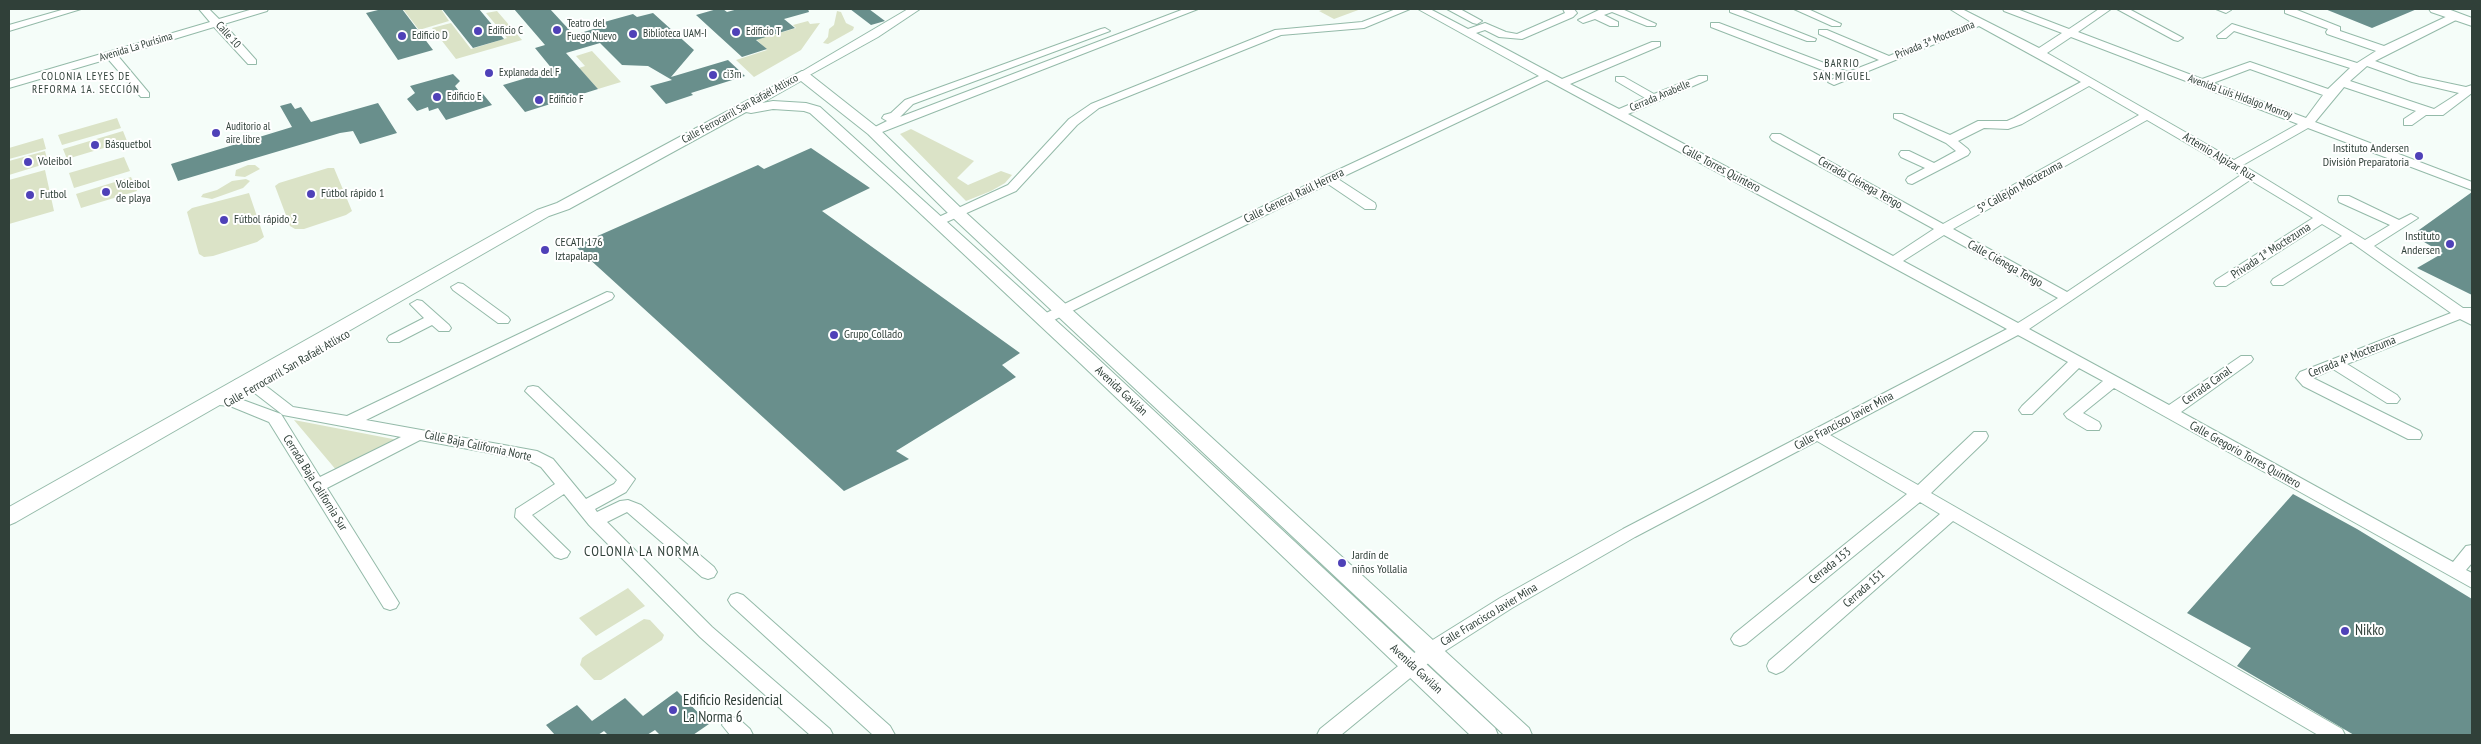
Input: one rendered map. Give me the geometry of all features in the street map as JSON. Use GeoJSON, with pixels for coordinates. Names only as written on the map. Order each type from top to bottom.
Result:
{"type":"FeatureCollection","features":[{"type":"Feature","properties":{"kind":"main road"},"geometry":{"type":"LineString","coordinates":[[2436,9],[2472,16]]}},
{"type":"Feature","properties":{"kind":"main road"},"geometry":{"type":"LineString","coordinates":[[2453,12],[2472,22]]}},
{"type":"Feature","properties":{"kind":"main road","name":"Calle Ferrocarril San Rafaél Atlixco"},"geometry":{"type":"LineString","coordinates":[[9,517],[554,217],[563,206],[802,75]]}},
{"type":"Feature","properties":{"kind":"main road","name":"Avenida Gavilán"},"geometry":{"type":"LineString","coordinates":[[802,75],[870,128],[957,213],[1520,735]]}},
{"type":"Feature","properties":{"kind":"main road","name":"Avenida Gavilán"},"geometry":{"type":"LineString","coordinates":[[730,114],[773,105],[806,107],[815,110],[937,221],[1486,735]]}},
{"type":"Feature","properties":{"kind":"main road","name":"Calle Ferrocarril San Rafaél Atlixco"},"geometry":{"type":"LineString","coordinates":[[9,530],[235,393]]}},
{"type":"Feature","properties":{"kind":"street"},"geometry":{"type":"LineString","coordinates":[[9,28],[76,9]]}},
{"type":"Feature","properties":{"kind":"street","name":"Calle 10"},"geometry":{"type":"LineString","coordinates":[[204,9],[252,62]]}},
{"type":"Feature","properties":{"kind":"street","name":"Avenida La Purísima"},"geometry":{"type":"LineString","coordinates":[[9,85],[263,9]]}},
{"type":"Feature","properties":{"kind":"street","name":"Calle Ferrocarril San Rafaél Atlixco"},"geometry":{"type":"LineString","coordinates":[[802,75],[916,9]]}},
{"type":"Feature","properties":{"kind":"street"},"geometry":{"type":"LineString","coordinates":[[870,128],[895,116],[909,102],[1167,9]]}},
{"type":"Feature","properties":{"kind":"street"},"geometry":{"type":"LineString","coordinates":[[870,128],[1193,9]]}},
{"type":"Feature","properties":{"kind":"street"},"geometry":{"type":"LineString","coordinates":[[937,221],[1012,188],[1073,122],[1095,106],[1279,32],[1364,25],[1405,9]]}},
{"type":"Feature","properties":{"kind":"street","name":"Calle Torres Quintero"},"geometry":{"type":"LineString","coordinates":[[1423,9],[2018,329]]}},
{"type":"Feature","properties":{"kind":"street"},"geometry":{"type":"LineString","coordinates":[[1452,9],[1477,21],[1463,30]]}},
{"type":"Feature","properties":{"kind":"street"},"geometry":{"type":"LineString","coordinates":[[1463,30],[1485,26],[1503,35],[1518,37],[1570,15],[1572,13],[1568,9]]}},
{"type":"Feature","properties":{"kind":"street"},"geometry":{"type":"LineString","coordinates":[[1583,20],[1611,9],[1651,24]]}},
{"type":"Feature","properties":{"kind":"street"},"geometry":{"type":"LineString","coordinates":[[1799,9],[1836,24],[1799,46]]}},
{"type":"Feature","properties":{"kind":"street","name":"Artemio Alpizar Ruz"},"geometry":{"type":"LineString","coordinates":[[1955,9],[2090,81],[2234,165],[2351,236],[2469,315]]}},
{"type":"Feature","properties":{"kind":"street","name":"Avenida Luis Hidalgo Monroy"},"geometry":{"type":"LineString","coordinates":[[2008,9],[2309,122],[2472,186]]}},
{"type":"Feature","properties":{"kind":"street"},"geometry":{"type":"LineString","coordinates":[[2039,53],[2068,32],[2106,9]]}},
{"type":"Feature","properties":{"kind":"street"},"geometry":{"type":"LineString","coordinates":[[2122,9],[2178,38]]}},
{"type":"Feature","properties":{"kind":"street"},"geometry":{"type":"LineString","coordinates":[[2293,9],[2289,12],[2336,29],[2330,32],[2385,50]]}},
{"type":"Feature","properties":{"kind":"street"},"geometry":{"type":"LineString","coordinates":[[1732,11],[1811,39]]}},
{"type":"Feature","properties":{"kind":"street"},"geometry":{"type":"LineString","coordinates":[[2234,165],[2309,122],[2341,82],[2363,64],[2453,12]]}},
{"type":"Feature","properties":{"kind":"street"},"geometry":{"type":"LineString","coordinates":[[1595,15],[1614,24]]}},
{"type":"Feature","properties":{"kind":"street","name":"Privada 3ª Moctezuma"},"geometry":{"type":"LineString","coordinates":[[1834,82],[1980,22]]}},
{"type":"Feature","properties":{"kind":"street"},"geometry":{"type":"LineString","coordinates":[[1715,24],[1848,76]]}},
{"type":"Feature","properties":{"kind":"street"},"geometry":{"type":"LineString","coordinates":[[2222,36],[2232,27],[2416,80],[2470,89]]}},
{"type":"Feature","properties":{"kind":"street"},"geometry":{"type":"LineString","coordinates":[[1823,32],[1887,59]]}},
{"type":"Feature","properties":{"kind":"street"},"geometry":{"type":"LineString","coordinates":[[1562,83],[1656,44]]}},
{"type":"Feature","properties":{"kind":"street"},"geometry":{"type":"LineString","coordinates":[[110,54],[145,94]]}},
{"type":"Feature","properties":{"kind":"street"},"geometry":{"type":"LineString","coordinates":[[2203,83],[2250,65],[2330,94]]}},
{"type":"Feature","properties":{"kind":"street","name":"Calle General Raúl Herrera"},"geometry":{"type":"LineString","coordinates":[[1043,320],[1329,179],[1547,76]]}},
{"type":"Feature","properties":{"kind":"street","name":"Cerrada Anabelle"},"geometry":{"type":"LineString","coordinates":[[1618,114],[1703,78]]}},
{"type":"Feature","properties":{"kind":"street"},"geometry":{"type":"LineString","coordinates":[[1620,79],[1654,99]]}},
{"type":"Feature","properties":{"kind":"street"},"geometry":{"type":"LineString","coordinates":[[1950,140],[1982,124],[2008,125],[2018,121],[2090,81]]}},
{"type":"Feature","properties":{"kind":"street"},"geometry":{"type":"LineString","coordinates":[[2341,82],[2424,111],[2439,113],[2470,89]]}},
{"type":"Feature","properties":{"kind":"street"},"geometry":{"type":"LineString","coordinates":[[2408,122],[2424,111]]}},
{"type":"Feature","properties":{"kind":"street","name":"5º Callejón Moctezuma"},"geometry":{"type":"LineString","coordinates":[[1893,262],[1942,230],[2148,115]]}},
{"type":"Feature","properties":{"kind":"street"},"geometry":{"type":"LineString","coordinates":[[1898,116],[1950,140],[1964,152],[1912,180]]}},
{"type":"Feature","properties":{"kind":"street","name":"Cerrada Ciénega Tengo"},"geometry":{"type":"LineString","coordinates":[[1776,137],[1942,230]]}},
{"type":"Feature","properties":{"kind":"street"},"geometry":{"type":"LineString","coordinates":[[1905,154],[1936,168]]}},
{"type":"Feature","properties":{"kind":"street","name":"Calle Francisco Javier Mina"},"geometry":{"type":"LineString","coordinates":[[1327,735],[1412,664],[1506,603],[1629,533],[2018,329],[2068,298],[2249,175]]}},
{"type":"Feature","properties":{"kind":"street"},"geometry":{"type":"LineString","coordinates":[[1329,179],[1370,206]]}},
{"type":"Feature","properties":{"kind":"street"},"geometry":{"type":"LineString","coordinates":[[2344,199],[2405,221],[2365,245]]}},
{"type":"Feature","properties":{"kind":"street","name":"Privada 1ª Moctezuma"},"geometry":{"type":"LineString","coordinates":[[2221,284],[2322,218]]}},
{"type":"Feature","properties":{"kind":"street","name":"Calle Ciénega Tengo"},"geometry":{"type":"LineString","coordinates":[[1942,230],[2068,298]]}},
{"type":"Feature","properties":{"kind":"street"},"geometry":{"type":"LineString","coordinates":[[2278,282],[2351,236]]}},
{"type":"Feature","properties":{"kind":"street"},"geometry":{"type":"LineString","coordinates":[[458,287],[503,320]]}},
{"type":"Feature","properties":{"kind":"street"},"geometry":{"type":"LineString","coordinates":[[348,422],[607,296]]}},
{"type":"Feature","properties":{"kind":"street"},"geometry":{"type":"LineString","coordinates":[[394,338],[439,324],[417,304]]}},
{"type":"Feature","properties":{"kind":"street","name":"Cerrada 4ª Moctezuma"},"geometry":{"type":"LineString","coordinates":[[2414,435],[2304,378],[2305,375],[2469,315]]}},
{"type":"Feature","properties":{"kind":"street","name":"Calle Gregorio Torres Quintero"},"geometry":{"type":"LineString","coordinates":[[2018,329],[2472,581]]}},
{"type":"Feature","properties":{"kind":"street","name":"Cerrada Canal"},"geometry":{"type":"LineString","coordinates":[[2169,413],[2246,360]]}},
{"type":"Feature","properties":{"kind":"street"},"geometry":{"type":"LineString","coordinates":[[2027,410],[2078,362]]}},
{"type":"Feature","properties":{"kind":"street"},"geometry":{"type":"LineString","coordinates":[[2334,363],[2392,398]]}},
{"type":"Feature","properties":{"kind":"street"},"geometry":{"type":"LineString","coordinates":[[2093,426],[2072,414],[2113,381]]}},
{"type":"Feature","properties":{"kind":"street"},"geometry":{"type":"LineString","coordinates":[[533,391],[625,475],[627,479],[620,488],[590,515]]}},
{"type":"Feature","properties":{"kind":"street"},"geometry":{"type":"LineString","coordinates":[[235,393],[282,415]]}},
{"type":"Feature","properties":{"kind":"street","name":"Calle Baja California Norte"},"geometry":{"type":"LineString","coordinates":[[235,393],[282,415],[348,422],[420,434],[531,455],[547,463],[590,515],[706,632],[823,735]]}},
{"type":"Feature","properties":{"kind":"street","name":"Cerrada Baja California Sur"},"geometry":{"type":"LineString","coordinates":[[282,415],[317,486],[390,603]]}},
{"type":"Feature","properties":{"kind":"street"},"geometry":{"type":"LineString","coordinates":[[317,486],[420,434]]}},
{"type":"Feature","properties":{"kind":"street"},"geometry":{"type":"LineString","coordinates":[[1818,435],[2336,735]]}},
{"type":"Feature","properties":{"kind":"street","name":"Cerrada 153"},"geometry":{"type":"LineString","coordinates":[[1740,639],[1920,493],[1980,436]]}},
{"type":"Feature","properties":{"kind":"street"},"geometry":{"type":"LineString","coordinates":[[561,552],[523,517],[522,513],[566,485]]}},
{"type":"Feature","properties":{"kind":"street"},"geometry":{"type":"LineString","coordinates":[[590,515],[620,507],[628,506],[635,509],[708,572]]}},
{"type":"Feature","properties":{"kind":"street","name":"Cerrada 151"},"geometry":{"type":"LineString","coordinates":[[1776,666],[1953,512]]}},
{"type":"Feature","properties":{"kind":"street"},"geometry":{"type":"LineString","coordinates":[[2455,571],[2472,551]]}},
{"type":"Feature","properties":{"kind":"street"},"geometry":{"type":"LineString","coordinates":[[737,600],[885,735]]}},
{"type":"Feature","properties":{"kind":"green space"},"geometry":{"type":"Polygon","coordinates":[[[403,9],[441,9],[449,21],[419,30],[403,9]]]}},
{"type":"Feature","properties":{"kind":"green space"},"geometry":{"type":"Polygon","coordinates":[[[1325,9],[1361,9],[1334,19],[1319,11],[1325,9]]]}},
{"type":"Feature","properties":{"kind":"green space"},"geometry":{"type":"Polygon","coordinates":[[[497,11],[522,40],[456,59],[432,28],[451,23],[471,49],[507,38],[486,13],[497,11]]]}},
{"type":"Feature","properties":{"kind":"green space"},"geometry":{"type":"Polygon","coordinates":[[[837,11],[841,12],[846,23],[854,27],[853,30],[828,44],[823,43],[828,37],[829,29],[834,25],[837,11]]]}},
{"type":"Feature","properties":{"kind":"green space"},"geometry":{"type":"Polygon","coordinates":[[[808,21],[810,24],[820,23],[801,50],[754,77],[736,60],[767,50],[755,38],[767,34],[770,36],[796,28],[793,25],[808,21]]]}},
{"type":"Feature","properties":{"kind":"green space"},"geometry":{"type":"Polygon","coordinates":[[[592,51],[621,82],[598,89],[579,68],[585,66],[576,56],[592,51]]]}},
{"type":"Feature","properties":{"kind":"green space","name":"Básquetbol"},"geometry":{"type":"Polygon","coordinates":[[[117,118],[121,128],[62,145],[58,135],[117,118]]]}},
{"type":"Feature","properties":{"kind":"green space"},"geometry":{"type":"Polygon","coordinates":[[[911,129],[974,161],[957,178],[968,185],[1001,171],[1012,175],[1005,183],[991,191],[966,201],[900,134],[911,129]]]}},
{"type":"Feature","properties":{"kind":"green space","name":"Básquetbol"},"geometry":{"type":"Polygon","coordinates":[[[123,131],[127,141],[67,159],[63,149],[123,131]]]}},
{"type":"Feature","properties":{"kind":"green space"},"geometry":{"type":"Polygon","coordinates":[[[43,138],[46,149],[9,159],[9,148],[43,138]]]}},
{"type":"Feature","properties":{"kind":"green space","name":"Voleibol"},"geometry":{"type":"Polygon","coordinates":[[[45,151],[48,163],[9,175],[9,161],[45,151]]]}},
{"type":"Feature","properties":{"kind":"green space","name":"Voleibol de playa"},"geometry":{"type":"Polygon","coordinates":[[[124,157],[130,171],[74,188],[69,173],[124,157]]]}},
{"type":"Feature","properties":{"kind":"green space"},"geometry":{"type":"Polygon","coordinates":[[[248,165],[255,165],[260,169],[245,177],[235,176],[236,170],[248,165]]]}},
{"type":"Feature","properties":{"kind":"green space","name":"Fútbol rápido 1"},"geometry":{"type":"Polygon","coordinates":[[[328,168],[334,168],[352,211],[346,215],[304,229],[295,229],[290,226],[275,186],[279,183],[328,168]]]}},
{"type":"Feature","properties":{"kind":"green space","name":"Futbol"},"geometry":{"type":"Polygon","coordinates":[[[45,170],[54,211],[9,224],[9,180],[45,170]]]}},
{"type":"Feature","properties":{"kind":"green space","name":"Voleibol de playa"},"geometry":{"type":"Polygon","coordinates":[[[131,177],[137,191],[81,208],[76,194],[131,177]]]}},
{"type":"Feature","properties":{"kind":"green space"},"geometry":{"type":"Polygon","coordinates":[[[246,179],[250,181],[243,188],[212,199],[201,197],[203,194],[217,190],[232,181],[246,179]]]}},
{"type":"Feature","properties":{"kind":"green space","name":"Fútbol rápido 2"},"geometry":{"type":"Polygon","coordinates":[[[249,193],[264,237],[257,242],[213,256],[204,257],[199,254],[187,212],[192,208],[249,193]]]}},
{"type":"Feature","properties":{"kind":"green space"},"geometry":{"type":"Polygon","coordinates":[[[294,420],[398,440],[337,471],[294,420]]]}},
{"type":"Feature","properties":{"kind":"green space"},"geometry":{"type":"Polygon","coordinates":[[[628,588],[645,606],[596,636],[579,618],[628,588]]]}},
{"type":"Feature","properties":{"kind":"green space"},"geometry":{"type":"Polygon","coordinates":[[[644,619],[650,620],[664,635],[662,640],[601,680],[594,680],[580,665],[582,658],[644,619]]]}},
{"type":"Feature","properties":{"kind":"building","name":"Edificio D"},"geometry":{"type":"Polygon","coordinates":[[[382,9],[402,9],[433,50],[398,60],[366,13],[382,9]]]}},
{"type":"Feature","properties":{"kind":"building","name":"Edificio C"},"geometry":{"type":"Polygon","coordinates":[[[442,9],[479,9],[504,39],[473,48],[442,9]]]}},
{"type":"Feature","properties":{"kind":"building"},"geometry":{"type":"Polygon","coordinates":[[[514,9],[550,9],[574,35],[600,27],[597,24],[633,14],[637,17],[653,13],[694,50],[671,77],[728,60],[745,76],[691,93],[693,95],[666,104],[650,86],[672,80],[648,66],[622,65],[600,43],[566,53],[598,89],[525,112],[503,85],[553,70],[535,48],[545,45],[514,9]]]}},
{"type":"Feature","properties":{"kind":"building","name":"Edificio T"},"geometry":{"type":"Polygon","coordinates":[[[723,9],[727,12],[738,9],[808,9],[809,12],[784,19],[795,28],[756,40],[767,49],[742,57],[696,15],[723,9]]]}},
{"type":"Feature","properties":{"kind":"building"},"geometry":{"type":"Polygon","coordinates":[[[850,9],[869,9],[885,21],[871,25],[850,9]]]}},
{"type":"Feature","properties":{"kind":"building"},"geometry":{"type":"Polygon","coordinates":[[[2325,9],[2417,9],[2372,28],[2325,9]]]}},
{"type":"Feature","properties":{"kind":"building","name":"Edificio E"},"geometry":{"type":"Polygon","coordinates":[[[453,74],[460,81],[455,86],[466,100],[483,94],[492,105],[446,120],[438,108],[429,111],[428,107],[417,111],[407,99],[415,93],[410,86],[453,74]]]}},
{"type":"Feature","properties":{"kind":"building"},"geometry":{"type":"Polygon","coordinates":[[[291,103],[295,109],[301,107],[311,122],[378,103],[397,133],[360,144],[353,131],[340,133],[178,181],[171,164],[292,127],[280,106],[291,103]]]}},
{"type":"Feature","properties":{"kind":"building","name":"Grupo Collado"},"geometry":{"type":"Polygon","coordinates":[[[811,148],[870,188],[822,211],[1020,353],[1002,365],[1016,377],[896,451],[909,459],[844,491],[575,246],[758,165],[764,169],[811,148]]]}},
{"type":"Feature","properties":{"kind":"building","name":"Instituto Andersen"},"geometry":{"type":"Polygon","coordinates":[[[2472,192],[2472,295],[2417,268],[2443,253],[2412,235],[2472,192]]]}},
{"type":"Feature","properties":{"kind":"building","name":"Nikko"},"geometry":{"type":"Polygon","coordinates":[[[2293,494],[2357,529],[2472,599],[2472,735],[2354,735],[2237,666],[2251,648],[2187,613],[2293,494]]]}},
{"type":"Feature","properties":{"kind":"building","name":"Edificio Residencial La Norma 6"},"geometry":{"type":"Polygon","coordinates":[[[677,691],[709,724],[693,735],[660,735],[655,730],[647,735],[608,735],[604,731],[598,735],[555,735],[546,725],[577,705],[592,721],[625,698],[643,716],[677,691]]]}},
{"type":"Feature","properties":{"kind":"place","name":"Teatro del Fuego Nuevo"},"geometry":{"type":"Point","coordinates":[557,30]}},
{"type":"Feature","properties":{"kind":"place","name":"Edificio C"},"geometry":{"type":"Point","coordinates":[478,31]}},
{"type":"Feature","properties":{"kind":"place","name":"Edificio T"},"geometry":{"type":"Point","coordinates":[736,32]}},
{"type":"Feature","properties":{"kind":"place","name":"Biblioteca UAM-I"},"geometry":{"type":"Point","coordinates":[633,34]}},
{"type":"Feature","properties":{"kind":"place","name":"Edificio D"},"geometry":{"type":"Point","coordinates":[402,36]}},
{"type":"Feature","properties":{"kind":"place","name":"Explanada del F"},"geometry":{"type":"Point","coordinates":[489,73]}},
{"type":"Feature","properties":{"kind":"place","name":"ci3m"},"geometry":{"type":"Point","coordinates":[713,75]}},
{"type":"Feature","properties":{"kind":"place","name":"Edificio E"},"geometry":{"type":"Point","coordinates":[437,97]}},
{"type":"Feature","properties":{"kind":"place","name":"Edificio F"},"geometry":{"type":"Point","coordinates":[539,100]}},
{"type":"Feature","properties":{"kind":"place","name":"Auditorio al aire libre"},"geometry":{"type":"Point","coordinates":[216,133]}},
{"type":"Feature","properties":{"kind":"place","name":"Básquetbol"},"geometry":{"type":"Point","coordinates":[95,145]}},
{"type":"Feature","properties":{"kind":"place","name":"Instituto Andersen División Preparatoria"},"geometry":{"type":"Point","coordinates":[2419,156]}},
{"type":"Feature","properties":{"kind":"place","name":"Voleibol"},"geometry":{"type":"Point","coordinates":[28,162]}},
{"type":"Feature","properties":{"kind":"place","name":"Voleibol de playa"},"geometry":{"type":"Point","coordinates":[106,192]}},
{"type":"Feature","properties":{"kind":"place","name":"Fútbol rápido 1"},"geometry":{"type":"Point","coordinates":[311,194]}},
{"type":"Feature","properties":{"kind":"place","name":"Futbol"},"geometry":{"type":"Point","coordinates":[30,195]}},
{"type":"Feature","properties":{"kind":"place","name":"Fútbol rápido 2"},"geometry":{"type":"Point","coordinates":[224,220]}},
{"type":"Feature","properties":{"kind":"place","name":"Instituto Andersen"},"geometry":{"type":"Point","coordinates":[2450,244]}},
{"type":"Feature","properties":{"kind":"place","name":"CECATI 176 Iztapalapa"},"geometry":{"type":"Point","coordinates":[545,250]}},
{"type":"Feature","properties":{"kind":"place","name":"Grupo Collado"},"geometry":{"type":"Point","coordinates":[834,335]}},
{"type":"Feature","properties":{"kind":"place","name":"Jardín de niños Yollalia"},"geometry":{"type":"Point","coordinates":[1342,563]}},
{"type":"Feature","properties":{"kind":"place","name":"Nikko"},"geometry":{"type":"Point","coordinates":[2345,631]}},
{"type":"Feature","properties":{"kind":"place","name":"Edificio Residencial La Norma 6"},"geometry":{"type":"Point","coordinates":[673,710]}},
{"type":"Feature","properties":{"kind":"district","name":"BARRIO SAN MIGUEL"},"geometry":{"type":"Point","coordinates":[1842,70]}},
{"type":"Feature","properties":{"kind":"district","name":"COLONIA LEYES DE REFORMA 1A. SECCIÓN"},"geometry":{"type":"Point","coordinates":[86,83]}},
{"type":"Feature","properties":{"kind":"district","name":"COLONIA LA NORMA"},"geometry":{"type":"Point","coordinates":[642,552]}}]}
